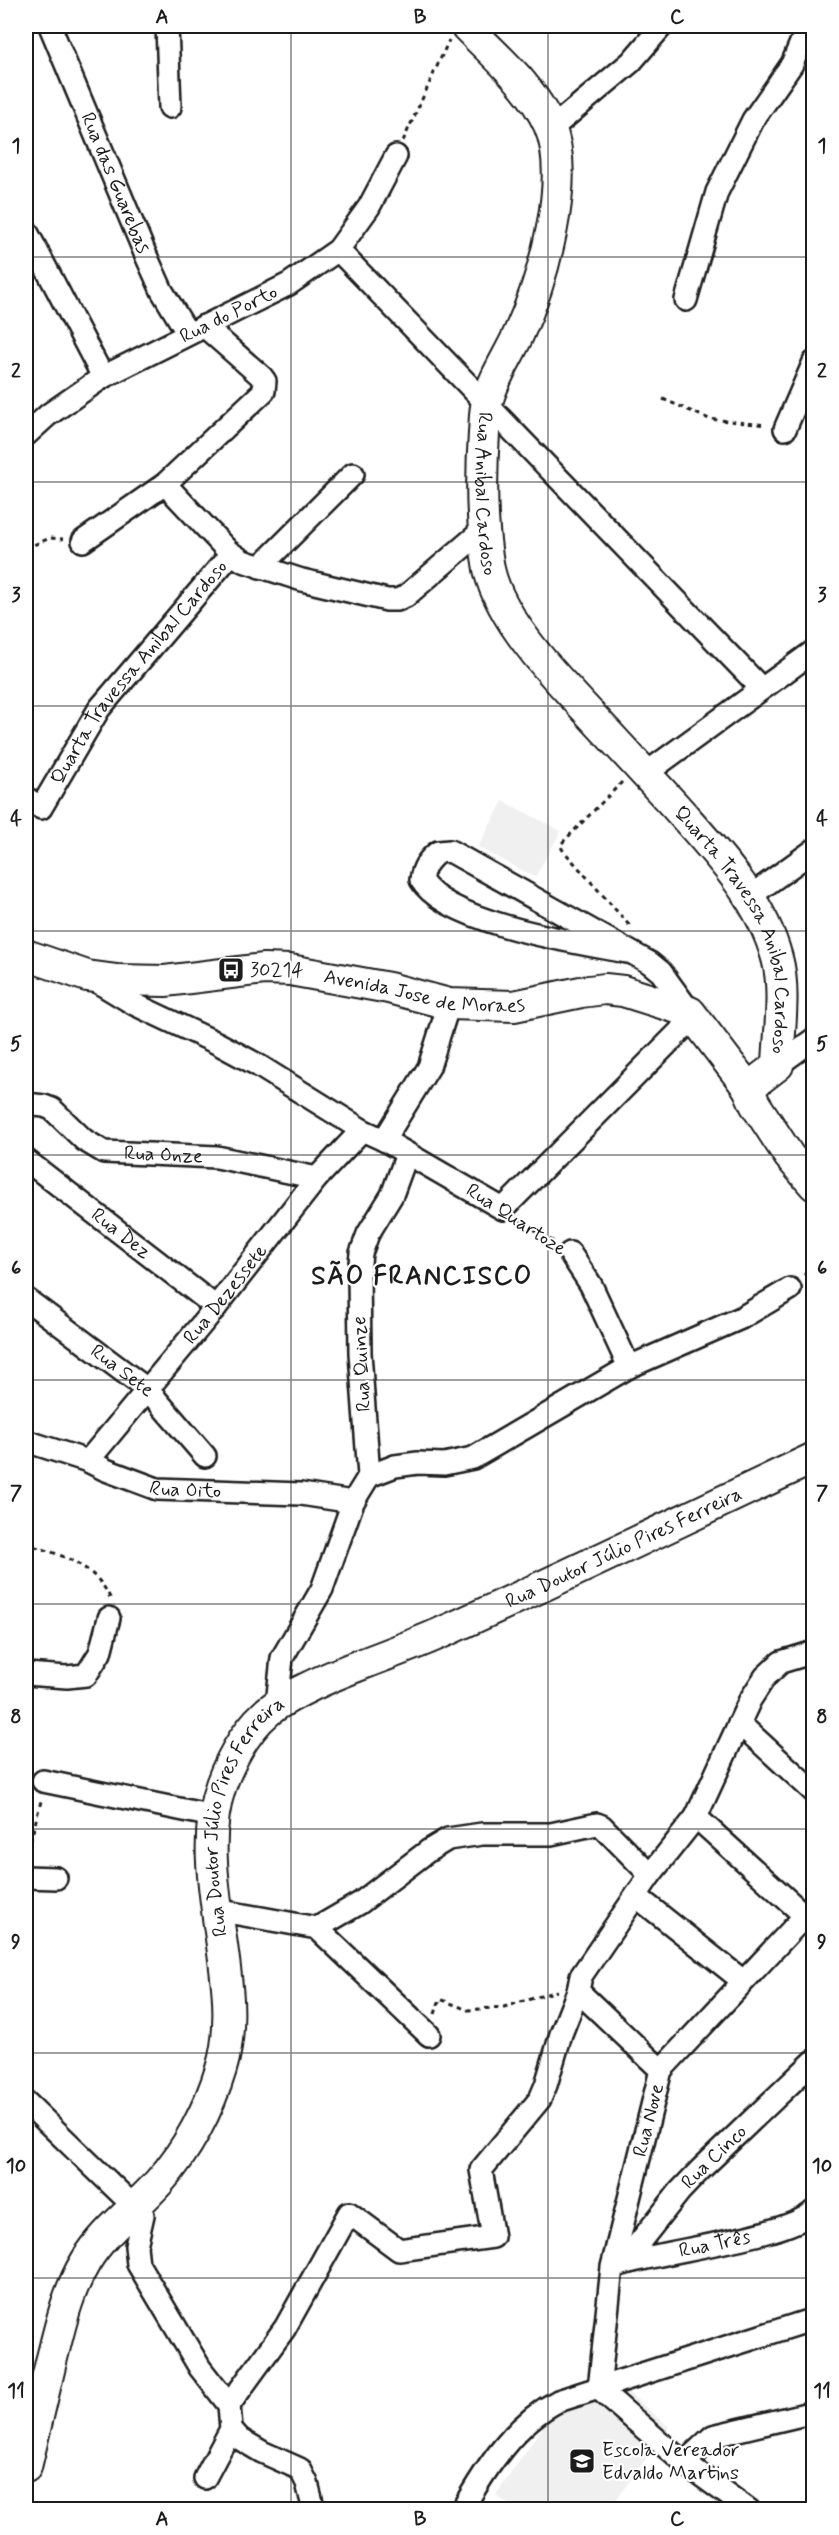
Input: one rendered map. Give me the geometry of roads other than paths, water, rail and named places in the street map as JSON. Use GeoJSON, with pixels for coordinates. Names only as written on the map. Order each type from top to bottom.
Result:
{"type":"FeatureCollection","features":[{"type":"Feature","properties":{"kind":"street","name":"Rua das Guarebas"},"geometry":{"type":"LineString","coordinates":[[50,26],[162,291],[196,330],[265,381],[264,391],[165,484]]}},
{"type":"Feature","properties":{"kind":"street"},"geometry":{"type":"LineString","coordinates":[[168,26],[170,107]]}},
{"type":"Feature","properties":{"kind":"street"},"geometry":{"type":"LineString","coordinates":[[551,129],[631,62],[662,26]]}},
{"type":"Feature","properties":{"kind":"street"},"geometry":{"type":"LineString","coordinates":[[686,300],[722,182],[753,120],[792,64],[808,26]]}},
{"type":"Feature","properties":{"kind":"street","name":"Rua Anibal Cardoso"},"geometry":{"type":"LineString","coordinates":[[458,31],[528,90],[551,129],[555,146],[557,181],[554,222],[542,271],[520,332],[487,403],[482,459],[484,529],[490,572],[502,603],[540,660],[668,799]]}},
{"type":"Feature","properties":{"kind":"street","name":"Rua do Porto"},"geometry":{"type":"LineString","coordinates":[[26,435],[48,415],[103,376],[289,284],[338,250],[369,207],[396,156]]}},
{"type":"Feature","properties":{"kind":"street"},"geometry":{"type":"LineString","coordinates":[[26,230],[103,376]]}},
{"type":"Feature","properties":{"kind":"street"},"geometry":{"type":"LineString","coordinates":[[338,250],[762,688]]}},
{"type":"Feature","properties":{"kind":"street"},"geometry":{"type":"LineString","coordinates":[[785,429],[813,362]]}},
{"type":"Feature","properties":{"kind":"street"},"geometry":{"type":"LineString","coordinates":[[260,567],[353,474]]}},
{"type":"Feature","properties":{"kind":"street"},"geometry":{"type":"LineString","coordinates":[[83,541],[165,484],[231,554],[243,561],[312,583],[387,600],[397,600],[406,596],[484,529]]}},
{"type":"Feature","properties":{"kind":"street","name":"Quarta Travessa Anibal Cardoso"},"geometry":{"type":"LineString","coordinates":[[26,798],[41,807],[99,708],[231,554]]}},
{"type":"Feature","properties":{"kind":"street"},"geometry":{"type":"LineString","coordinates":[[645,774],[813,651]]}},
{"type":"Feature","properties":{"kind":"street","name":"Quarta Travessa Anibal Cardoso"},"geometry":{"type":"LineString","coordinates":[[668,799],[722,859],[749,897],[770,938],[778,960],[780,982],[778,1065],[748,1088]]}},
{"type":"Feature","properties":{"kind":"street"},"geometry":{"type":"LineString","coordinates":[[749,897],[813,850]]}},
{"type":"Feature","properties":{"kind":"street"},"geometry":{"type":"LineString","coordinates":[[627,952],[528,934],[453,906],[425,887],[421,880],[423,870],[438,852],[450,851],[650,963],[661,972],[748,1088],[755,1104],[789,1156],[813,1185]]}},
{"type":"Feature","properties":{"kind":"street","name":"Avenida Jose de Moraes"},"geometry":{"type":"LineString","coordinates":[[26,955],[87,976],[117,980],[165,981],[264,969],[290,970],[389,988],[449,1004],[514,1006],[605,989],[623,991],[692,1015]]}},
{"type":"Feature","properties":{"kind":"street","name":"Rua Quartoze"},"geometry":{"type":"LineString","coordinates":[[87,976],[134,1004],[256,1064],[362,1130],[384,1140],[503,1209],[692,1015]]}},
{"type":"Feature","properties":{"kind":"street"},"geometry":{"type":"LineString","coordinates":[[384,1140],[429,1066],[449,1004]]}},
{"type":"Feature","properties":{"kind":"street"},"geometry":{"type":"LineString","coordinates":[[778,1065],[813,1039]]}},
{"type":"Feature","properties":{"kind":"street","name":"Rua Onze"},"geometry":{"type":"LineString","coordinates":[[26,1104],[52,1109],[84,1140],[104,1152],[217,1157],[317,1178]]}},
{"type":"Feature","properties":{"kind":"street","name":"Rua Dezessete"},"geometry":{"type":"LineString","coordinates":[[88,1461],[216,1307],[317,1178],[362,1130]]}},
{"type":"Feature","properties":{"kind":"street","name":"Rua Quinze"},"geometry":{"type":"LineString","coordinates":[[369,1476],[360,1353],[360,1263],[368,1234],[392,1195],[407,1154]]}},
{"type":"Feature","properties":{"kind":"street","name":"Rua Dez"},"geometry":{"type":"LineString","coordinates":[[26,1160],[216,1307]]}},
{"type":"Feature","properties":{"kind":"street","name":"Rua Quartoze"},"geometry":{"type":"LineString","coordinates":[[570,1253],[591,1285],[629,1367]]}},
{"type":"Feature","properties":{"kind":"street"},"geometry":{"type":"LineString","coordinates":[[277,1704],[282,1658],[322,1589],[353,1502],[369,1476],[395,1466],[418,1462],[451,1463],[473,1458],[629,1367],[741,1318],[790,1289]]}},
{"type":"Feature","properties":{"kind":"street","name":"Rua Sete"},"geometry":{"type":"LineString","coordinates":[[26,1299],[148,1390],[206,1456]]}},
{"type":"Feature","properties":{"kind":"street","name":"Rua Oito"},"geometry":{"type":"LineString","coordinates":[[26,1441],[88,1461],[157,1490],[302,1494],[353,1502]]}},
{"type":"Feature","properties":{"kind":"street","name":"Rua Doutor Júlio Pires Ferreira"},"geometry":{"type":"LineString","coordinates":[[26,2467],[72,2283],[89,2255],[179,2158],[204,2112],[221,2069],[227,2036],[227,2002],[216,1910],[213,1816],[222,1784],[237,1751],[255,1724],[277,1704],[323,1682],[441,1633],[813,1458]]}},
{"type":"Feature","properties":{"kind":"street"},"geometry":{"type":"LineString","coordinates":[[26,1674],[71,1678],[86,1675],[100,1653],[109,1618]]}},
{"type":"Feature","properties":{"kind":"street"},"geometry":{"type":"LineString","coordinates":[[229,2406],[285,2328],[348,2213],[399,2250],[494,2237],[481,2170],[540,2098],[579,1988],[581,1976],[650,1875],[696,1817],[750,1700],[765,1677],[781,1662],[813,1652]]}},
{"type":"Feature","properties":{"kind":"street"},"geometry":{"type":"LineString","coordinates":[[739,1723],[813,1792]]}},
{"type":"Feature","properties":{"kind":"street"},"geometry":{"type":"LineString","coordinates":[[44,1781],[213,1816]]}},
{"type":"Feature","properties":{"kind":"street"},"geometry":{"type":"LineString","coordinates":[[696,1817],[809,1910]]}},
{"type":"Feature","properties":{"kind":"street"},"geometry":{"type":"LineString","coordinates":[[317,1928],[360,1903],[428,1851],[448,1839],[482,1834],[551,1834],[597,1824],[602,1826],[650,1875]]}},
{"type":"Feature","properties":{"kind":"street"},"geometry":{"type":"LineString","coordinates":[[26,1877],[56,1878]]}},
{"type":"Feature","properties":{"kind":"street"},"geometry":{"type":"LineString","coordinates":[[636,1896],[743,1981]]}},
{"type":"Feature","properties":{"kind":"street"},"geometry":{"type":"LineString","coordinates":[[216,1910],[317,1928],[429,2035]]}},
{"type":"Feature","properties":{"kind":"street","name":"Rua Nove"},"geometry":{"type":"LineString","coordinates":[[599,2389],[618,2265],[662,2070],[809,1910]]}},
{"type":"Feature","properties":{"kind":"street"},"geometry":{"type":"LineString","coordinates":[[579,1988],[662,2070]]}},
{"type":"Feature","properties":{"kind":"street","name":"Rua Cinco"},"geometry":{"type":"LineString","coordinates":[[618,2265],[701,2169],[813,2061]]}},
{"type":"Feature","properties":{"kind":"street"},"geometry":{"type":"LineString","coordinates":[[26,2102],[141,2212],[143,2218],[136,2246],[138,2264],[200,2368],[229,2406],[231,2428],[205,2478]]}},
{"type":"Feature","properties":{"kind":"street","name":"Rua Três"},"geometry":{"type":"LineString","coordinates":[[618,2265],[780,2228],[812,2216]]}},
{"type":"Feature","properties":{"kind":"street"},"geometry":{"type":"LineString","coordinates":[[462,2510],[477,2484],[525,2423],[540,2410],[558,2401],[813,2319]]}},
{"type":"Feature","properties":{"kind":"street"},"geometry":{"type":"LineString","coordinates":[[599,2389],[684,2463],[749,2510]]}},
{"type":"Feature","properties":{"kind":"street"},"geometry":{"type":"LineString","coordinates":[[684,2463],[713,2436],[813,2412]]}},
{"type":"Feature","properties":{"kind":"street"},"geometry":{"type":"LineString","coordinates":[[231,2428],[240,2439],[300,2469],[314,2510]]}},
{"type":"Feature","properties":{"kind":"place","name":"30214"},"geometry":{"type":"Point","coordinates":[231,970]}},
{"type":"Feature","properties":{"kind":"place","name":"Escola Vereador Edvaldo Martins"},"geometry":{"type":"Point","coordinates":[582,2461]}},
{"type":"Feature","properties":{"kind":"district","name":"SÃO FRANCISCO"},"geometry":{"type":"Point","coordinates":[422,1277]}}]}
